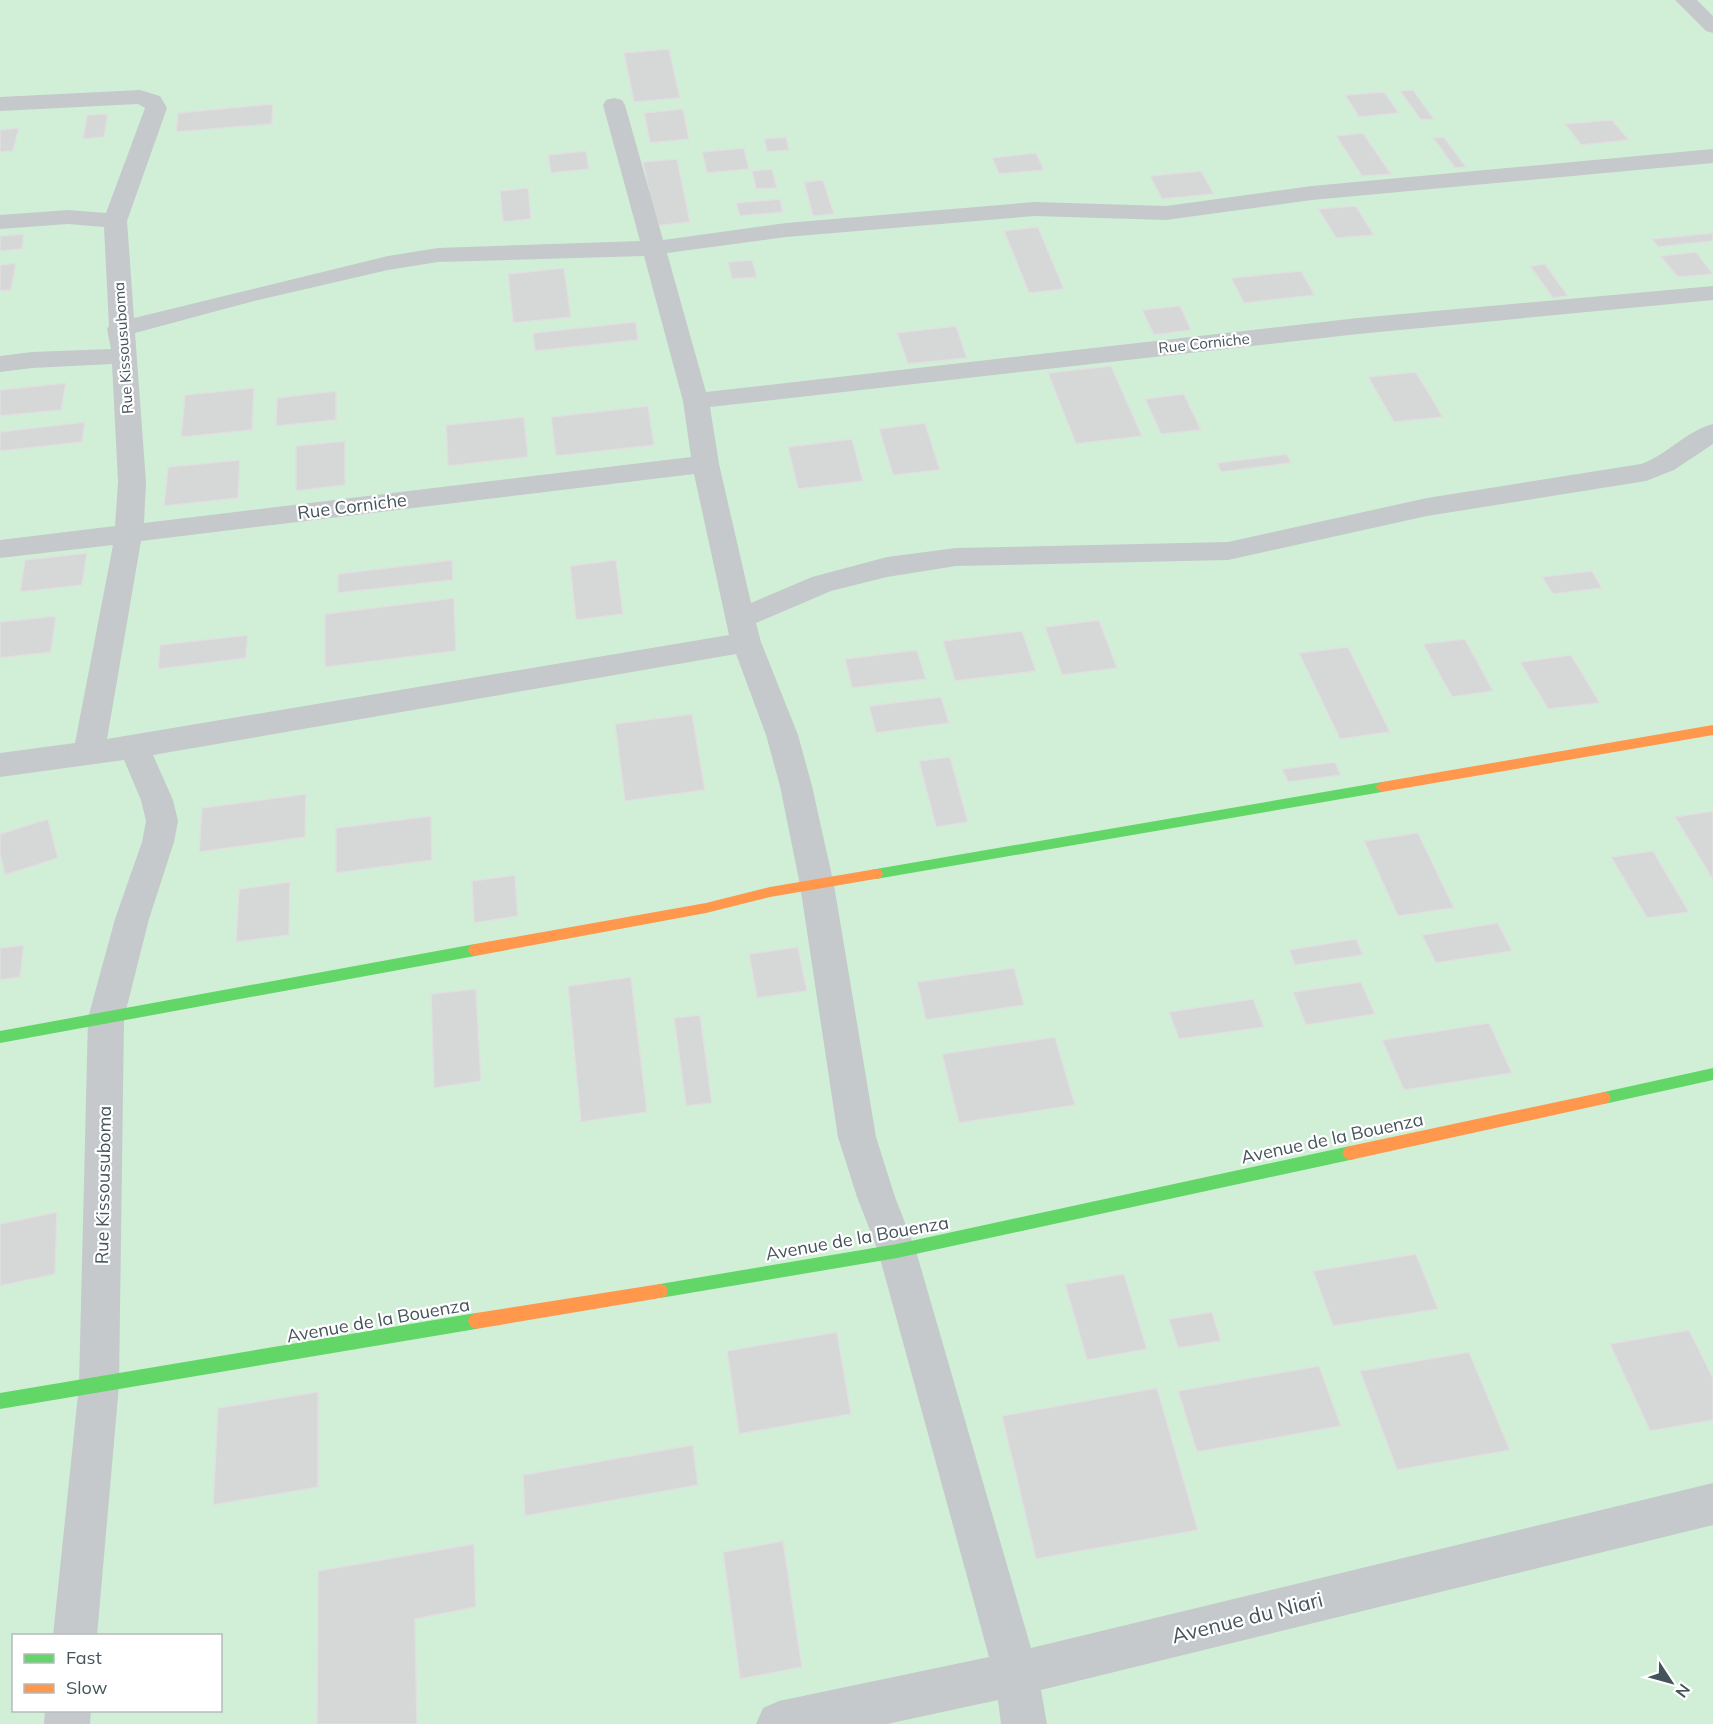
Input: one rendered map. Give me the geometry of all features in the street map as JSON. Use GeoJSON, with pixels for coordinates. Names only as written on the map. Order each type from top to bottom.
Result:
{"type":"FeatureCollection","features":[{"type":"Feature","properties":{"kind":"street"},"geometry":{"type":"LineString","coordinates":[[1685,0],[1713,27]]}},
{"type":"Feature","properties":{"kind":"street","name":"Rue Kissousuboma"},"geometry":{"type":"LineString","coordinates":[[0,104],[140,97],[152,101],[156,108],[115,221],[120,329],[125,356],[132,482],[129,532],[89,752]]}},
{"type":"Feature","properties":{"kind":"street"},"geometry":{"type":"LineString","coordinates":[[614,105],[696,401],[705,464],[744,630],[782,735],[796,786],[817,885],[857,1137],[876,1197],[897,1251],[1016,1674],[1024,1724]]}},
{"type":"Feature","properties":{"kind":"street"},"geometry":{"type":"LineString","coordinates":[[120,329],[250,295],[438,255],[654,248],[786,230],[1035,209],[1166,213],[1323,192],[1713,156]]}},
{"type":"Feature","properties":{"kind":"street"},"geometry":{"type":"LineString","coordinates":[[0,222],[68,217],[115,221]]}},
{"type":"Feature","properties":{"kind":"street","name":"Rue Corniche"},"geometry":{"type":"LineString","coordinates":[[696,401],[1358,326],[1711,295]]}},
{"type":"Feature","properties":{"kind":"street"},"geometry":{"type":"LineString","coordinates":[[0,364],[32,360],[125,356]]}},
{"type":"Feature","properties":{"kind":"street"},"geometry":{"type":"LineString","coordinates":[[0,765],[134,747],[744,630],[822,584],[887,567],[956,557],[1228,551],[1427,507],[1646,472],[1662,467],[1680,457],[1713,432]]}},
{"type":"Feature","properties":{"kind":"street","name":"Rue Corniche"},"geometry":{"type":"LineString","coordinates":[[0,549],[705,464]]}},
{"type":"Feature","properties":{"kind":"street"},"geometry":{"type":"LineString","coordinates":[[0,1037],[706,908],[770,892],[1713,730]]}},
{"type":"Feature","properties":{"kind":"street","name":"Rue Kissousuboma"},"geometry":{"type":"LineString","coordinates":[[75,1634],[99,1385],[106,1018],[132,919],[158,842],[162,821],[157,800],[134,747]]}},
{"type":"Feature","properties":{"kind":"street","name":"Avenue de la Bouenza"},"geometry":{"type":"LineString","coordinates":[[0,1401],[897,1251],[1713,1074]]}},
{"type":"Feature","properties":{"kind":"street","name":"Avenue du Niari"},"geometry":{"type":"LineString","coordinates":[[779,1724],[1016,1674],[1713,1504]]}},
{"type":"Feature","properties":{"kind":"green space"},"geometry":{"type":"Polygon","coordinates":[[[0,0],[1713,0],[1713,1724],[0,1724],[0,0]]]}},
{"type":"Feature","properties":{"kind":"building"},"geometry":{"type":"Polygon","coordinates":[[[669,49],[680,98],[634,102],[624,53],[669,49]]]}},
{"type":"Feature","properties":{"kind":"building"},"geometry":{"type":"Polygon","coordinates":[[[1413,90],[1434,119],[1421,120],[1400,91],[1413,90]]]}},
{"type":"Feature","properties":{"kind":"building"},"geometry":{"type":"Polygon","coordinates":[[[1384,92],[1399,113],[1359,117],[1345,95],[1384,92]]]}},
{"type":"Feature","properties":{"kind":"building"},"geometry":{"type":"Polygon","coordinates":[[[273,104],[272,124],[176,132],[178,113],[273,104]]]}},
{"type":"Feature","properties":{"kind":"building"},"geometry":{"type":"Polygon","coordinates":[[[683,109],[689,139],[650,143],[644,113],[683,109]]]}},
{"type":"Feature","properties":{"kind":"building"},"geometry":{"type":"Polygon","coordinates":[[[108,114],[104,137],[83,139],[87,115],[108,114]]]}},
{"type":"Feature","properties":{"kind":"building"},"geometry":{"type":"Polygon","coordinates":[[[1612,120],[1629,140],[1581,145],[1565,124],[1612,120]]]}},
{"type":"Feature","properties":{"kind":"building"},"geometry":{"type":"Polygon","coordinates":[[[19,128],[13,151],[0,152],[0,130],[19,128]]]}},
{"type":"Feature","properties":{"kind":"building"},"geometry":{"type":"Polygon","coordinates":[[[1363,133],[1391,174],[1362,176],[1336,136],[1363,133]]]}},
{"type":"Feature","properties":{"kind":"building"},"geometry":{"type":"Polygon","coordinates":[[[786,137],[789,150],[767,152],[764,139],[786,137]]]}},
{"type":"Feature","properties":{"kind":"building"},"geometry":{"type":"Polygon","coordinates":[[[1444,137],[1466,167],[1455,168],[1433,138],[1444,137]]]}},
{"type":"Feature","properties":{"kind":"building"},"geometry":{"type":"Polygon","coordinates":[[[744,148],[749,169],[707,173],[702,152],[744,148]]]}},
{"type":"Feature","properties":{"kind":"building"},"geometry":{"type":"Polygon","coordinates":[[[586,151],[589,169],[551,173],[548,155],[586,151]]]}},
{"type":"Feature","properties":{"kind":"building"},"geometry":{"type":"Polygon","coordinates":[[[1036,153],[1044,170],[999,174],[992,158],[1036,153]]]}},
{"type":"Feature","properties":{"kind":"building"},"geometry":{"type":"Polygon","coordinates":[[[677,159],[690,222],[655,226],[643,162],[677,159]]]}},
{"type":"Feature","properties":{"kind":"building"},"geometry":{"type":"Polygon","coordinates":[[[772,169],[777,188],[756,189],[752,171],[772,169]]]}},
{"type":"Feature","properties":{"kind":"building"},"geometry":{"type":"Polygon","coordinates":[[[1201,171],[1214,194],[1162,199],[1150,176],[1201,171]]]}},
{"type":"Feature","properties":{"kind":"building"},"geometry":{"type":"Polygon","coordinates":[[[823,180],[834,214],[813,216],[804,182],[823,180]]]}},
{"type":"Feature","properties":{"kind":"building"},"geometry":{"type":"Polygon","coordinates":[[[528,188],[531,219],[503,222],[500,191],[528,188]]]}},
{"type":"Feature","properties":{"kind":"building"},"geometry":{"type":"Polygon","coordinates":[[[780,199],[783,212],[740,216],[736,203],[780,199]]]}},
{"type":"Feature","properties":{"kind":"building"},"geometry":{"type":"Polygon","coordinates":[[[1356,206],[1374,235],[1336,238],[1318,209],[1356,206]]]}},
{"type":"Feature","properties":{"kind":"building"},"geometry":{"type":"Polygon","coordinates":[[[1038,227],[1064,289],[1029,293],[1004,231],[1038,227]]]}},
{"type":"Feature","properties":{"kind":"building"},"geometry":{"type":"Polygon","coordinates":[[[1713,233],[1713,241],[1658,247],[1652,239],[1713,233]]]}},
{"type":"Feature","properties":{"kind":"building"},"geometry":{"type":"Polygon","coordinates":[[[24,234],[22,249],[0,251],[0,236],[24,234]]]}},
{"type":"Feature","properties":{"kind":"building"},"geometry":{"type":"Polygon","coordinates":[[[1696,252],[1713,274],[1678,277],[1660,256],[1696,252]]]}},
{"type":"Feature","properties":{"kind":"building"},"geometry":{"type":"Polygon","coordinates":[[[752,260],[757,277],[732,279],[728,262],[752,260]]]}},
{"type":"Feature","properties":{"kind":"building"},"geometry":{"type":"Polygon","coordinates":[[[16,263],[11,290],[0,291],[0,265],[16,263]]]}},
{"type":"Feature","properties":{"kind":"building"},"geometry":{"type":"Polygon","coordinates":[[[1545,264],[1568,296],[1553,298],[1530,266],[1545,264]]]}},
{"type":"Feature","properties":{"kind":"building"},"geometry":{"type":"Polygon","coordinates":[[[564,268],[571,317],[513,323],[508,274],[564,268]]]}},
{"type":"Feature","properties":{"kind":"building"},"geometry":{"type":"Polygon","coordinates":[[[1301,271],[1315,295],[1244,303],[1231,278],[1301,271]]]}},
{"type":"Feature","properties":{"kind":"building"},"geometry":{"type":"Polygon","coordinates":[[[1180,306],[1191,330],[1154,335],[1142,310],[1180,306]]]}},
{"type":"Feature","properties":{"kind":"building"},"geometry":{"type":"Polygon","coordinates":[[[636,322],[638,340],[535,351],[533,333],[636,322]]]}},
{"type":"Feature","properties":{"kind":"building"},"geometry":{"type":"Polygon","coordinates":[[[956,326],[967,358],[908,364],[897,333],[956,326]]]}},
{"type":"Feature","properties":{"kind":"building"},"geometry":{"type":"Polygon","coordinates":[[[1111,366],[1142,436],[1076,444],[1048,373],[1111,366]]]}},
{"type":"Feature","properties":{"kind":"building"},"geometry":{"type":"Polygon","coordinates":[[[1416,372],[1443,417],[1394,422],[1368,377],[1416,372]]]}},
{"type":"Feature","properties":{"kind":"building"},"geometry":{"type":"Polygon","coordinates":[[[66,383],[61,410],[0,416],[0,390],[66,383]]]}},
{"type":"Feature","properties":{"kind":"building"},"geometry":{"type":"Polygon","coordinates":[[[254,388],[252,430],[181,437],[185,395],[254,388]]]}},
{"type":"Feature","properties":{"kind":"building"},"geometry":{"type":"Polygon","coordinates":[[[336,391],[336,420],[276,426],[277,398],[336,391]]]}},
{"type":"Feature","properties":{"kind":"building"},"geometry":{"type":"Polygon","coordinates":[[[1184,394],[1201,430],[1161,434],[1145,399],[1184,394]]]}},
{"type":"Feature","properties":{"kind":"building"},"geometry":{"type":"Polygon","coordinates":[[[648,406],[654,445],[556,456],[551,417],[648,406]]]}},
{"type":"Feature","properties":{"kind":"building"},"geometry":{"type":"Polygon","coordinates":[[[524,417],[528,457],[448,466],[446,425],[524,417]]]}},
{"type":"Feature","properties":{"kind":"building"},"geometry":{"type":"Polygon","coordinates":[[[85,422],[82,442],[0,451],[0,432],[85,422]]]}},
{"type":"Feature","properties":{"kind":"building"},"geometry":{"type":"Polygon","coordinates":[[[925,423],[940,470],[893,475],[879,429],[925,423]]]}},
{"type":"Feature","properties":{"kind":"building"},"geometry":{"type":"Polygon","coordinates":[[[852,439],[863,481],[798,489],[788,447],[852,439]]]}},
{"type":"Feature","properties":{"kind":"building"},"geometry":{"type":"Polygon","coordinates":[[[345,441],[345,485],[296,491],[296,446],[345,441]]]}},
{"type":"Feature","properties":{"kind":"building"},"geometry":{"type":"Polygon","coordinates":[[[1287,454],[1291,463],[1221,472],[1217,463],[1287,454]]]}},
{"type":"Feature","properties":{"kind":"building"},"geometry":{"type":"Polygon","coordinates":[[[240,460],[238,498],[164,506],[168,467],[240,460]]]}},
{"type":"Feature","properties":{"kind":"building"},"geometry":{"type":"Polygon","coordinates":[[[87,553],[82,585],[20,592],[25,560],[87,553]]]}},
{"type":"Feature","properties":{"kind":"building"},"geometry":{"type":"Polygon","coordinates":[[[452,560],[453,580],[338,593],[338,574],[452,560]]]}},
{"type":"Feature","properties":{"kind":"building"},"geometry":{"type":"Polygon","coordinates":[[[616,560],[623,614],[576,620],[570,566],[616,560]]]}},
{"type":"Feature","properties":{"kind":"building"},"geometry":{"type":"Polygon","coordinates":[[[1592,571],[1602,588],[1553,594],[1542,577],[1592,571]]]}},
{"type":"Feature","properties":{"kind":"building"},"geometry":{"type":"Polygon","coordinates":[[[454,598],[456,651],[325,667],[325,614],[454,598]]]}},
{"type":"Feature","properties":{"kind":"building"},"geometry":{"type":"Polygon","coordinates":[[[56,616],[51,652],[0,658],[0,622],[56,616]]]}},
{"type":"Feature","properties":{"kind":"building"},"geometry":{"type":"Polygon","coordinates":[[[1099,620],[1117,668],[1062,675],[1045,627],[1099,620]]]}},
{"type":"Feature","properties":{"kind":"building"},"geometry":{"type":"Polygon","coordinates":[[[1022,631],[1036,671],[955,681],[943,641],[1022,631]]]}},
{"type":"Feature","properties":{"kind":"building"},"geometry":{"type":"Polygon","coordinates":[[[248,635],[246,658],[158,669],[160,645],[248,635]]]}},
{"type":"Feature","properties":{"kind":"building"},"geometry":{"type":"Polygon","coordinates":[[[1465,639],[1493,691],[1452,697],[1423,644],[1465,639]]]}},
{"type":"Feature","properties":{"kind":"building"},"geometry":{"type":"Polygon","coordinates":[[[1348,647],[1390,732],[1340,739],[1299,653],[1348,647]]]}},
{"type":"Feature","properties":{"kind":"building"},"geometry":{"type":"Polygon","coordinates":[[[917,650],[926,679],[852,688],[845,659],[917,650]]]}},
{"type":"Feature","properties":{"kind":"building"},"geometry":{"type":"Polygon","coordinates":[[[1571,655],[1600,703],[1548,709],[1520,662],[1571,655]]]}},
{"type":"Feature","properties":{"kind":"building"},"geometry":{"type":"Polygon","coordinates":[[[941,697],[949,723],[876,733],[869,706],[941,697]]]}},
{"type":"Feature","properties":{"kind":"building"},"geometry":{"type":"Polygon","coordinates":[[[692,714],[705,790],[625,801],[615,724],[692,714]]]}},
{"type":"Feature","properties":{"kind":"building"},"geometry":{"type":"Polygon","coordinates":[[[950,757],[968,822],[936,827],[919,761],[950,757]]]}},
{"type":"Feature","properties":{"kind":"building"},"geometry":{"type":"Polygon","coordinates":[[[1335,762],[1341,775],[1288,782],[1282,769],[1335,762]]]}},
{"type":"Feature","properties":{"kind":"building"},"geometry":{"type":"Polygon","coordinates":[[[306,794],[305,837],[199,852],[202,808],[306,794]]]}},
{"type":"Feature","properties":{"kind":"building"},"geometry":{"type":"Polygon","coordinates":[[[1713,811],[1713,880],[1675,817],[1713,811]]]}},
{"type":"Feature","properties":{"kind":"building"},"geometry":{"type":"Polygon","coordinates":[[[431,816],[432,860],[336,873],[336,828],[431,816]]]}},
{"type":"Feature","properties":{"kind":"building"},"geometry":{"type":"Polygon","coordinates":[[[48,819],[58,858],[5,875],[0,854],[0,834],[48,819]]]}},
{"type":"Feature","properties":{"kind":"building"},"geometry":{"type":"Polygon","coordinates":[[[1418,833],[1454,908],[1398,916],[1364,841],[1418,833]]]}},
{"type":"Feature","properties":{"kind":"building"},"geometry":{"type":"Polygon","coordinates":[[[1653,851],[1689,912],[1647,918],[1611,857],[1653,851]]]}},
{"type":"Feature","properties":{"kind":"building"},"geometry":{"type":"Polygon","coordinates":[[[515,875],[518,916],[474,923],[472,881],[515,875]]]}},
{"type":"Feature","properties":{"kind":"building"},"geometry":{"type":"Polygon","coordinates":[[[290,882],[289,935],[236,942],[239,889],[290,882]]]}},
{"type":"Feature","properties":{"kind":"building"},"geometry":{"type":"Polygon","coordinates":[[[1498,923],[1512,951],[1436,963],[1422,935],[1498,923]]]}},
{"type":"Feature","properties":{"kind":"building"},"geometry":{"type":"Polygon","coordinates":[[[1356,939],[1363,955],[1295,965],[1289,950],[1356,939]]]}},
{"type":"Feature","properties":{"kind":"building"},"geometry":{"type":"Polygon","coordinates":[[[24,945],[20,977],[0,980],[0,948],[24,945]]]}},
{"type":"Feature","properties":{"kind":"building"},"geometry":{"type":"Polygon","coordinates":[[[798,947],[807,991],[757,998],[749,954],[798,947]]]}},
{"type":"Feature","properties":{"kind":"building"},"geometry":{"type":"Polygon","coordinates":[[[1014,968],[1024,1005],[926,1020],[917,982],[1014,968]]]}},
{"type":"Feature","properties":{"kind":"building"},"geometry":{"type":"Polygon","coordinates":[[[631,977],[647,1112],[581,1122],[568,986],[631,977]]]}},
{"type":"Feature","properties":{"kind":"building"},"geometry":{"type":"Polygon","coordinates":[[[1361,982],[1375,1014],[1306,1025],[1293,992],[1361,982]]]}},
{"type":"Feature","properties":{"kind":"building"},"geometry":{"type":"Polygon","coordinates":[[[476,989],[481,1081],[434,1088],[431,994],[476,989]]]}},
{"type":"Feature","properties":{"kind":"building"},"geometry":{"type":"Polygon","coordinates":[[[1253,999],[1264,1027],[1179,1039],[1169,1012],[1253,999]]]}},
{"type":"Feature","properties":{"kind":"building"},"geometry":{"type":"Polygon","coordinates":[[[700,1015],[712,1103],[686,1106],[674,1018],[700,1015]]]}},
{"type":"Feature","properties":{"kind":"building"},"geometry":{"type":"Polygon","coordinates":[[[1489,1023],[1512,1073],[1404,1090],[1382,1040],[1489,1023]]]}},
{"type":"Feature","properties":{"kind":"building"},"geometry":{"type":"Polygon","coordinates":[[[1055,1037],[1075,1105],[959,1123],[942,1054],[1055,1037]]]}},
{"type":"Feature","properties":{"kind":"building"},"geometry":{"type":"Polygon","coordinates":[[[57,1212],[55,1274],[0,1286],[0,1224],[57,1212]]]}},
{"type":"Feature","properties":{"kind":"building"},"geometry":{"type":"Polygon","coordinates":[[[1416,1254],[1438,1309],[1333,1326],[1313,1271],[1416,1254]]]}},
{"type":"Feature","properties":{"kind":"building"},"geometry":{"type":"Polygon","coordinates":[[[1124,1274],[1147,1349],[1087,1360],[1065,1284],[1124,1274]]]}},
{"type":"Feature","properties":{"kind":"building"},"geometry":{"type":"Polygon","coordinates":[[[1212,1312],[1221,1341],[1178,1348],[1169,1319],[1212,1312]]]}},
{"type":"Feature","properties":{"kind":"building"},"geometry":{"type":"Polygon","coordinates":[[[1689,1330],[1713,1378],[1713,1420],[1650,1431],[1610,1344],[1689,1330]]]}},
{"type":"Feature","properties":{"kind":"building"},"geometry":{"type":"Polygon","coordinates":[[[837,1332],[851,1414],[739,1434],[727,1351],[837,1332]]]}},
{"type":"Feature","properties":{"kind":"building"},"geometry":{"type":"Polygon","coordinates":[[[1469,1352],[1510,1450],[1397,1470],[1360,1371],[1469,1352]]]}},
{"type":"Feature","properties":{"kind":"building"},"geometry":{"type":"Polygon","coordinates":[[[1319,1366],[1341,1426],[1197,1452],[1178,1391],[1319,1366]]]}},
{"type":"Feature","properties":{"kind":"building"},"geometry":{"type":"Polygon","coordinates":[[[1157,1388],[1198,1530],[1036,1559],[1002,1416],[1157,1388]]]}},
{"type":"Feature","properties":{"kind":"building"},"geometry":{"type":"Polygon","coordinates":[[[318,1392],[318,1487],[213,1505],[218,1408],[318,1392]]]}},
{"type":"Feature","properties":{"kind":"building"},"geometry":{"type":"Polygon","coordinates":[[[693,1445],[698,1485],[525,1516],[523,1475],[693,1445]]]}},
{"type":"Feature","properties":{"kind":"building"},"geometry":{"type":"Polygon","coordinates":[[[783,1541],[802,1667],[740,1679],[723,1552],[783,1541]]]}},
{"type":"Feature","properties":{"kind":"building"},"geometry":{"type":"Polygon","coordinates":[[[474,1544],[476,1607],[415,1619],[417,1724],[317,1724],[318,1571],[474,1544]]]}},
{"type":"Feature","properties":{"kind":"traffic: fast"},"geometry":{"type":"LineString","coordinates":[[876,874],[1382,787]]}},
{"type":"Feature","properties":{"kind":"traffic: fast"},"geometry":{"type":"LineString","coordinates":[[0,1037],[475,950]]}},
{"type":"Feature","properties":{"kind":"traffic: fast"},"geometry":{"type":"LineString","coordinates":[[1604,1098],[1713,1074]]}},
{"type":"Feature","properties":{"kind":"traffic: fast"},"geometry":{"type":"LineString","coordinates":[[660,1291],[897,1251],[1350,1153]]}},
{"type":"Feature","properties":{"kind":"traffic: fast"},"geometry":{"type":"LineString","coordinates":[[0,1401],[476,1321]]}},
{"type":"Feature","properties":{"kind":"traffic: slow"},"geometry":{"type":"LineString","coordinates":[[1382,787],[1713,730]]}},
{"type":"Feature","properties":{"kind":"traffic: slow"},"geometry":{"type":"LineString","coordinates":[[475,950],[706,908],[770,892],[876,874]]}},
{"type":"Feature","properties":{"kind":"traffic: slow"},"geometry":{"type":"LineString","coordinates":[[1350,1153],[1604,1098]]}},
{"type":"Feature","properties":{"kind":"traffic: slow"},"geometry":{"type":"LineString","coordinates":[[476,1321],[660,1291]]}}]}
